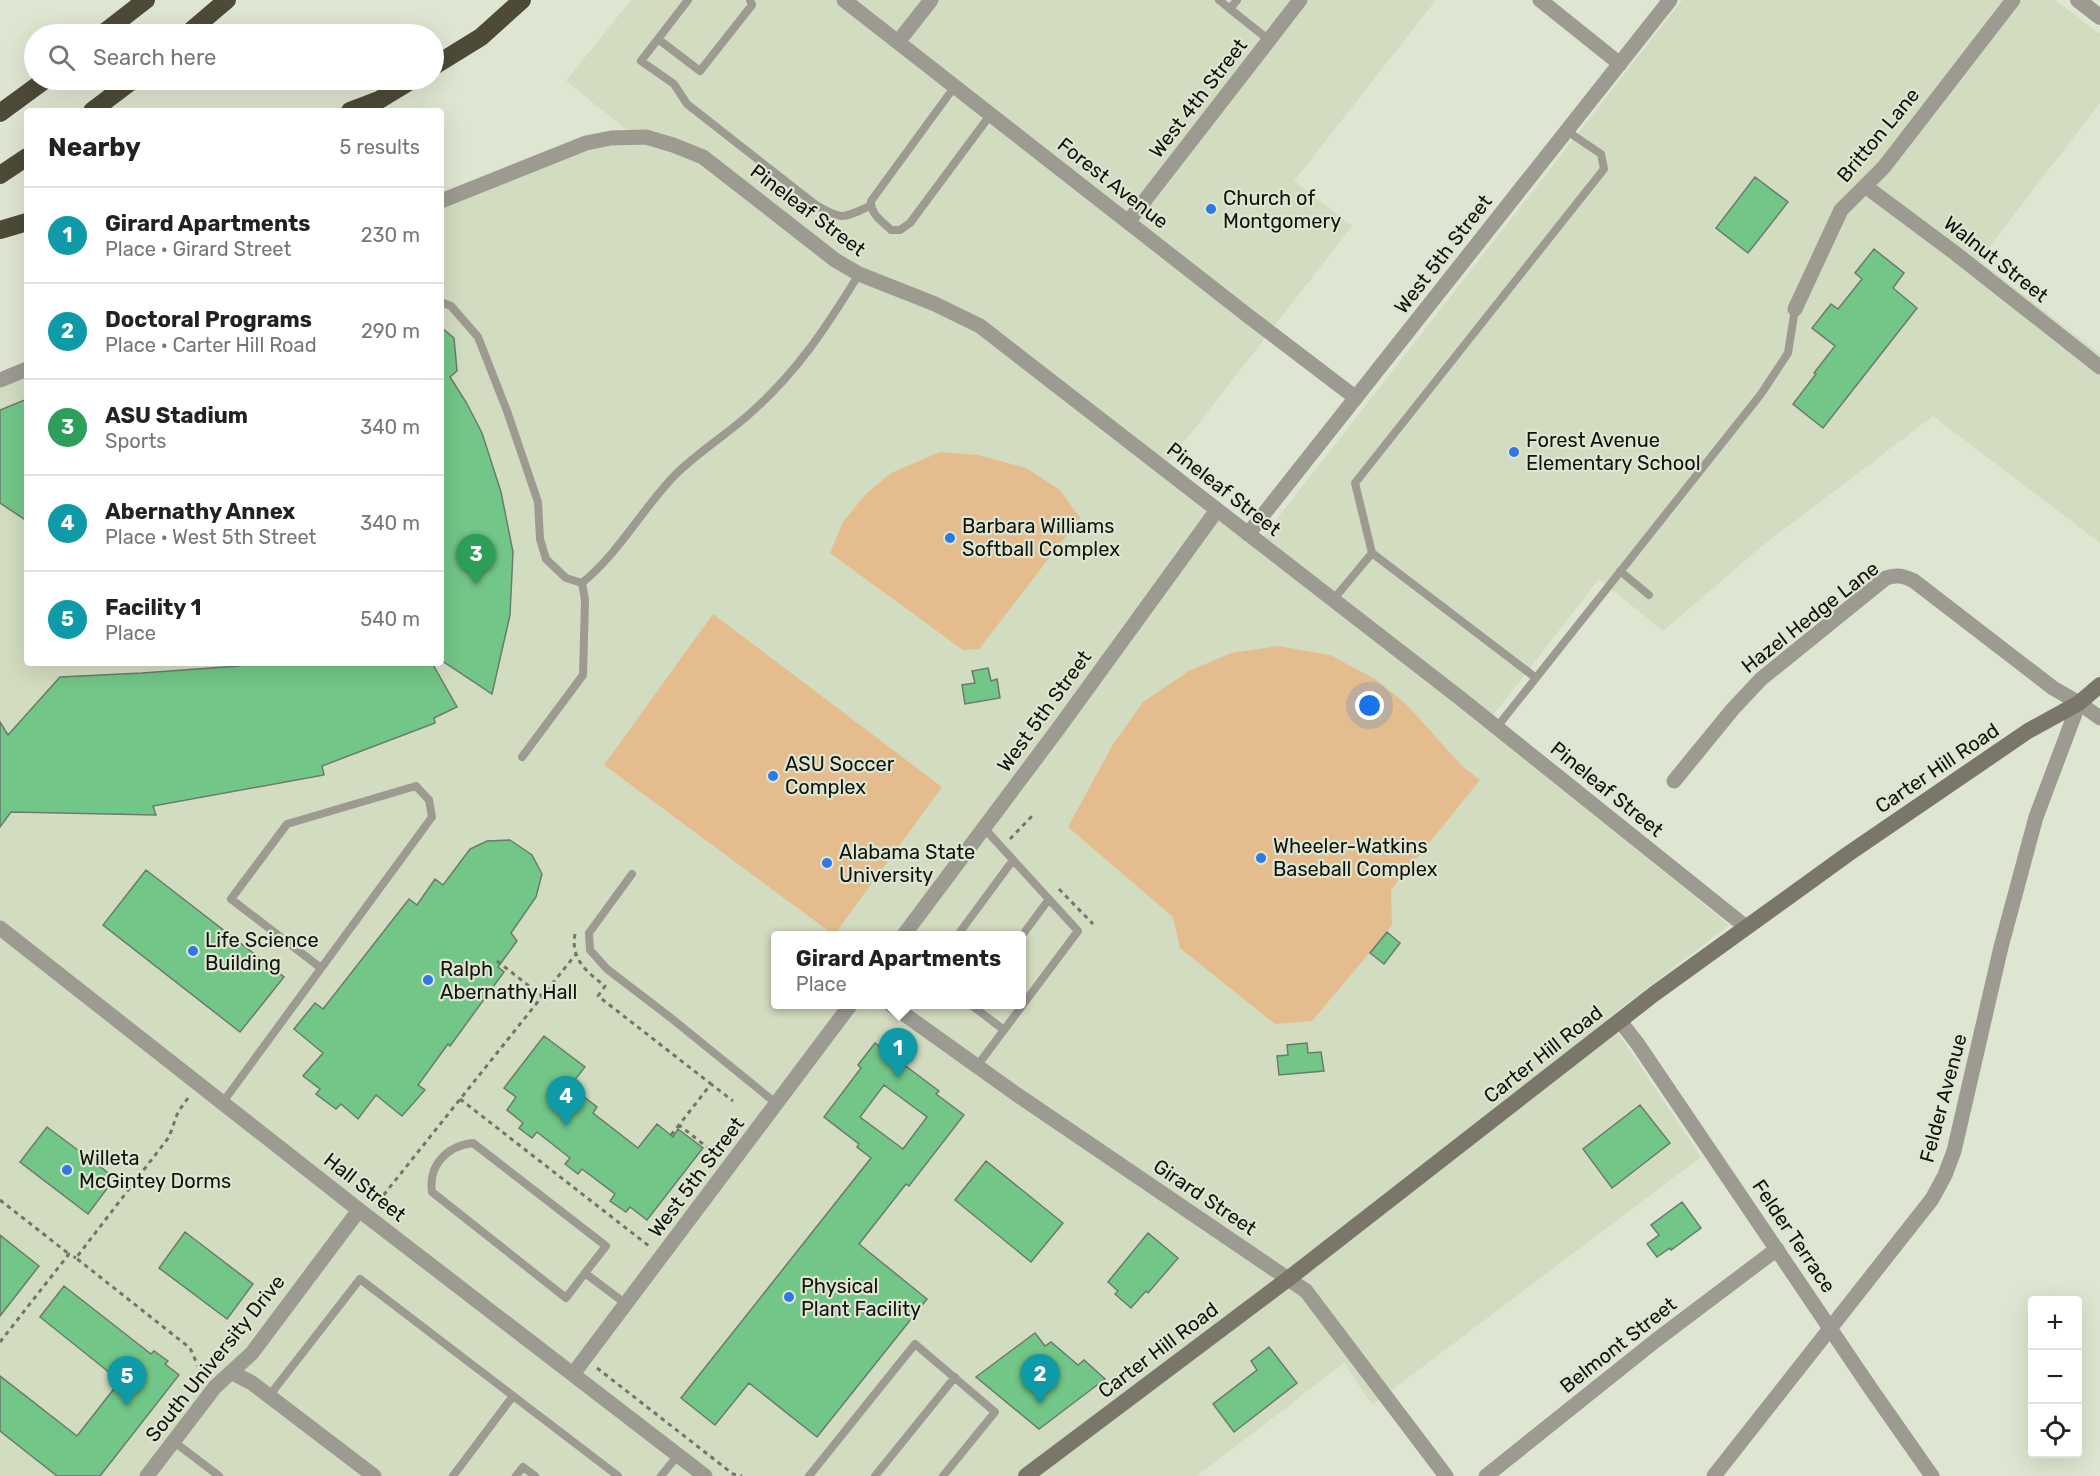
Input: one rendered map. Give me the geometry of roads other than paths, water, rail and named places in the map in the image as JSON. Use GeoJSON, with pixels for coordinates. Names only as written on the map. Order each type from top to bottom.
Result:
{"type":"FeatureCollection","features":[{"type":"Feature","properties":{"kind":"highway"},"geometry":{"type":"LineString","coordinates":[[115,24],[146,0]]}},
{"type":"Feature","properties":{"kind":"highway"},"geometry":{"type":"LineString","coordinates":[[199,24],[227,0]]}},
{"type":"Feature","properties":{"kind":"highway"},"geometry":{"type":"LineString","coordinates":[[444,60],[481,38],[522,0]]}},
{"type":"Feature","properties":{"kind":"highway"},"geometry":{"type":"LineString","coordinates":[[0,113],[31,90]]}},
{"type":"Feature","properties":{"kind":"highway"},"geometry":{"type":"LineString","coordinates":[[96,108],[120,90]]}},
{"type":"Feature","properties":{"kind":"highway"},"geometry":{"type":"LineString","coordinates":[[358,108],[395,90]]}},
{"type":"Feature","properties":{"kind":"highway"},"geometry":{"type":"LineString","coordinates":[[0,175],[24,159]]}},
{"type":"Feature","properties":{"kind":"highway"},"geometry":{"type":"LineString","coordinates":[[0,230],[24,223]]}},
{"type":"Feature","properties":{"kind":"main road","name":"Carter Hill Road"},"geometry":{"type":"LineString","coordinates":[[1032,1474],[1620,1021],[1746,927],[2028,731],[2079,703],[2100,684]]}},
{"type":"Feature","properties":{"kind":"street","name":"Forest Avenue"},"geometry":{"type":"LineString","coordinates":[[844,0],[1356,398]]}},
{"type":"Feature","properties":{"kind":"street"},"geometry":{"type":"LineString","coordinates":[[898,42],[931,0]]}},
{"type":"Feature","properties":{"kind":"street","name":"West 4th Street"},"geometry":{"type":"LineString","coordinates":[[1128,222],[1300,0]]}},
{"type":"Feature","properties":{"kind":"street"},"geometry":{"type":"LineString","coordinates":[[1540,0],[1620,64]]}},
{"type":"Feature","properties":{"kind":"street","name":"West 5th Street"},"geometry":{"type":"LineString","coordinates":[[1248,534],[1670,0]]}},
{"type":"Feature","properties":{"kind":"street","name":"Britton Lane"},"geometry":{"type":"LineString","coordinates":[[1795,309],[1841,210],[1884,167],[2013,0]]}},
{"type":"Feature","properties":{"kind":"street"},"geometry":{"type":"LineString","coordinates":[[2078,0],[2100,17]]}},
{"type":"Feature","properties":{"kind":"street","name":"Pineleaf Street"},"geometry":{"type":"LineString","coordinates":[[444,200],[586,143],[611,138],[646,137],[703,157],[835,260],[859,274],[935,304],[980,326],[1497,727],[1746,927]]}},
{"type":"Feature","properties":{"kind":"street","name":"Walnut Street"},"geometry":{"type":"LineString","coordinates":[[1865,186],[1955,253],[2100,367]]}},
{"type":"Feature","properties":{"kind":"street"},"geometry":{"type":"LineString","coordinates":[[0,380],[24,370]]}},
{"type":"Feature","properties":{"kind":"street","name":"West 5th Street"},"geometry":{"type":"LineString","coordinates":[[907,931],[1217,510]]}},
{"type":"Feature","properties":{"kind":"street","name":"Hazel Hedge Lane"},"geometry":{"type":"LineString","coordinates":[[1674,781],[1732,710],[1761,679],[1859,599],[1891,576],[1902,576],[1914,580],[2053,688],[2100,718]]}},
{"type":"Feature","properties":{"kind":"street","name":"Felder Avenue"},"geometry":{"type":"LineString","coordinates":[[1714,1476],[1932,1199],[1945,1174],[1962,1119],[2019,874],[2036,817],[2079,703]]}},
{"type":"Feature","properties":{"kind":"street","name":"Hall Street"},"geometry":{"type":"LineString","coordinates":[[0,928],[359,1210],[705,1476]]}},
{"type":"Feature","properties":{"kind":"street","name":"West 5th Street"},"geometry":{"type":"LineString","coordinates":[[573,1374],[848,1009]]}},
{"type":"Feature","properties":{"kind":"street","name":"Girard Street"},"geometry":{"type":"LineString","coordinates":[[896,1009],[1306,1291],[1446,1476]]}},
{"type":"Feature","properties":{"kind":"street","name":"Felder Terrace"},"geometry":{"type":"LineString","coordinates":[[1620,1021],[1831,1328],[1870,1389],[1932,1476]]}},
{"type":"Feature","properties":{"kind":"street","name":"South University Drive"},"geometry":{"type":"LineString","coordinates":[[147,1476],[215,1387],[252,1353],[359,1210]]}},
{"type":"Feature","properties":{"kind":"street","name":"Belmont Street"},"geometry":{"type":"LineString","coordinates":[[1486,1476],[1655,1341],[1777,1249]]}},
{"type":"Feature","properties":{"kind":"street"},"geometry":{"type":"LineString","coordinates":[[231,1372],[252,1383],[374,1476]]}},
{"type":"Feature","properties":{"kind":"lane"},"geometry":{"type":"LineString","coordinates":[[688,0],[641,61],[674,84],[687,104],[816,206],[835,217],[844,217],[870,206]]}},
{"type":"Feature","properties":{"kind":"lane"},"geometry":{"type":"LineString","coordinates":[[658,39],[700,71],[752,5],[750,0]]}},
{"type":"Feature","properties":{"kind":"lane"},"geometry":{"type":"LineString","coordinates":[[1219,0],[1269,40]]}},
{"type":"Feature","properties":{"kind":"lane"},"geometry":{"type":"LineString","coordinates":[[1230,9],[1237,0]]}},
{"type":"Feature","properties":{"kind":"lane"},"geometry":{"type":"LineString","coordinates":[[955,86],[871,201],[870,206],[874,214],[891,230],[900,230],[910,223],[991,114]]}},
{"type":"Feature","properties":{"kind":"lane"},"geometry":{"type":"LineString","coordinates":[[1536,678],[1372,553],[1355,483],[1604,170],[1601,154],[1567,131]]}},
{"type":"Feature","properties":{"kind":"lane"},"geometry":{"type":"LineString","coordinates":[[582,583],[599,569],[676,474],[746,418],[786,379],[826,328],[859,274]]}},
{"type":"Feature","properties":{"kind":"lane"},"geometry":{"type":"LineString","coordinates":[[444,303],[451,306],[478,337],[507,411],[538,502],[540,539],[546,559],[566,578],[582,583]]}},
{"type":"Feature","properties":{"kind":"lane"},"geometry":{"type":"LineString","coordinates":[[1497,727],[1761,394],[1788,353],[1795,309]]}},
{"type":"Feature","properties":{"kind":"lane"},"geometry":{"type":"LineString","coordinates":[[1333,600],[1372,553]]}},
{"type":"Feature","properties":{"kind":"lane"},"geometry":{"type":"LineString","coordinates":[[1620,572],[1649,595]]}},
{"type":"Feature","properties":{"kind":"lane"},"geometry":{"type":"LineString","coordinates":[[522,757],[584,675],[585,600],[582,583]]}},
{"type":"Feature","properties":{"kind":"lane"},"geometry":{"type":"LineString","coordinates":[[223,1102],[432,817],[429,800],[416,786],[287,824],[231,899],[321,968]]}},
{"type":"Feature","properties":{"kind":"lane"},"geometry":{"type":"LineString","coordinates":[[984,828],[1078,931],[1026,1000]]}},
{"type":"Feature","properties":{"kind":"lane"},"geometry":{"type":"LineString","coordinates":[[961,931],[1013,860]]}},
{"type":"Feature","properties":{"kind":"lane"},"geometry":{"type":"LineString","coordinates":[[632,874],[589,933],[590,950],[607,969],[777,1104]]}},
{"type":"Feature","properties":{"kind":"lane"},"geometry":{"type":"LineString","coordinates":[[1025,931],[1049,899]]}},
{"type":"Feature","properties":{"kind":"lane"},"geometry":{"type":"LineString","coordinates":[[976,1009],[1004,1029]]}},
{"type":"Feature","properties":{"kind":"lane"},"geometry":{"type":"LineString","coordinates":[[977,1066],[1019,1009]]}},
{"type":"Feature","properties":{"kind":"lane"},"geometry":{"type":"LineString","coordinates":[[473,1143],[606,1246],[585,1273],[566,1298],[432,1191],[430,1179],[435,1167],[448,1152],[461,1145],[473,1143]]}},
{"type":"Feature","properties":{"kind":"lane"},"geometry":{"type":"LineString","coordinates":[[585,1273],[626,1304]]}},
{"type":"Feature","properties":{"kind":"lane"},"geometry":{"type":"LineString","coordinates":[[269,1396],[360,1279],[618,1476]]}},
{"type":"Feature","properties":{"kind":"lane"},"geometry":{"type":"LineString","coordinates":[[809,1476],[915,1344],[995,1412],[943,1476]]}},
{"type":"Feature","properties":{"kind":"lane"},"geometry":{"type":"LineString","coordinates":[[875,1476],[955,1377]]}},
{"type":"Feature","properties":{"kind":"lane"},"geometry":{"type":"LineString","coordinates":[[453,1476],[513,1396]]}},
{"type":"Feature","properties":{"kind":"lane"},"geometry":{"type":"LineString","coordinates":[[173,1441],[219,1476]]}},
{"type":"Feature","properties":{"kind":"lane"},"geometry":{"type":"LineString","coordinates":[[661,1476],[678,1455]]}},
{"type":"Feature","properties":{"kind":"lane"},"geometry":{"type":"LineString","coordinates":[[516,1476],[523,1467],[535,1476]]}},
{"type":"Feature","properties":{"kind":"place","name":"Church of Montgomery"},"geometry":{"type":"Point","coordinates":[1211,209]}},
{"type":"Feature","properties":{"kind":"place","name":"Forest Avenue Elementary School"},"geometry":{"type":"Point","coordinates":[1514,452]}},
{"type":"Feature","properties":{"kind":"place","name":"Barbara Williams Softball Complex"},"geometry":{"type":"Point","coordinates":[950,538]}},
{"type":"Feature","properties":{"kind":"place","name":"ASU Stadium"},"geometry":{"type":"Point","coordinates":[476,584]}},
{"type":"Feature","properties":{"kind":"place","name":"ASU Soccer Complex"},"geometry":{"type":"Point","coordinates":[773,776]}},
{"type":"Feature","properties":{"kind":"place","name":"Wheeler-Watkins Baseball Complex"},"geometry":{"type":"Point","coordinates":[1261,858]}},
{"type":"Feature","properties":{"kind":"place","name":"Alabama State University"},"geometry":{"type":"Point","coordinates":[827,863]}},
{"type":"Feature","properties":{"kind":"place","name":"Life Science Building"},"geometry":{"type":"Point","coordinates":[193,951]}},
{"type":"Feature","properties":{"kind":"place","name":"Ralph Abernathy Hall"},"geometry":{"type":"Point","coordinates":[428,980]}},
{"type":"Feature","properties":{"kind":"place","name":"Girard Apartments"},"geometry":{"type":"Point","coordinates":[898,1078]}},
{"type":"Feature","properties":{"kind":"place","name":"Abernathy Annex"},"geometry":{"type":"Point","coordinates":[566,1126]}},
{"type":"Feature","properties":{"kind":"place","name":"Willeta McGintey Dorms"},"geometry":{"type":"Point","coordinates":[67,1170]}},
{"type":"Feature","properties":{"kind":"place","name":"Physical Plant Facility"},"geometry":{"type":"Point","coordinates":[789,1297]}},
{"type":"Feature","properties":{"kind":"place","name":"Doctoral Programs"},"geometry":{"type":"Point","coordinates":[1040,1404]}},
{"type":"Feature","properties":{"kind":"place","name":"Facility 1"},"geometry":{"type":"Point","coordinates":[127,1406]}}]}
